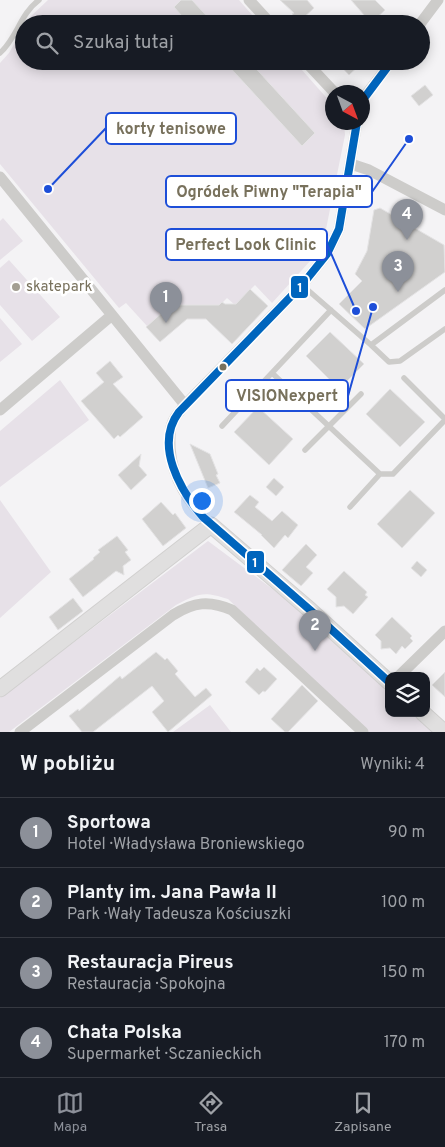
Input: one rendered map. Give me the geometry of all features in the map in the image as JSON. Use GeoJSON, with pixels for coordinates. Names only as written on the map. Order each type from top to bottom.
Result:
{"type":"FeatureCollection","features":[{"type":"Feature","properties":{"kind":"street"},"geometry":{"type":"LineString","coordinates":[[249,0],[263,15]]}},
{"type":"Feature","properties":{"kind":"street"},"geometry":{"type":"LineString","coordinates":[[427,15],[438,0]]}},
{"type":"Feature","properties":{"kind":"street"},"geometry":{"type":"LineString","coordinates":[[313,70],[327,85]]}},
{"type":"Feature","properties":{"kind":"street"},"geometry":{"type":"LineString","coordinates":[[370,90],[385,70]]}},
{"type":"Feature","properties":{"kind":"street"},"geometry":{"type":"LineString","coordinates":[[355,130],[339,229],[327,254],[302,285],[185,405],[176,416],[170,436],[174,474],[198,512],[210,525],[310,610],[385,678]]}},
{"type":"Feature","properties":{"kind":"street"},"geometry":{"type":"LineString","coordinates":[[351,164],[369,170],[445,210]]}},
{"type":"Feature","properties":{"kind":"street"},"geometry":{"type":"LineString","coordinates":[[0,177],[185,405]]}},
{"type":"Feature","properties":{"kind":"street"},"geometry":{"type":"LineString","coordinates":[[0,410],[112,315]]}},
{"type":"Feature","properties":{"kind":"street"},"geometry":{"type":"LineString","coordinates":[[0,688],[210,525]]}},
{"type":"Feature","properties":{"kind":"street"},"geometry":{"type":"LineString","coordinates":[[20,732],[173,615],[188,606],[204,603],[219,604],[232,610],[364,732]]}},
{"type":"Feature","properties":{"kind":"street"},"geometry":{"type":"LineString","coordinates":[[403,672],[445,631]]}},
{"type":"Feature","properties":{"kind":"street"},"geometry":{"type":"LineString","coordinates":[[427,717],[444,732]]}},
{"type":"Feature","properties":{"kind":"lane"},"geometry":{"type":"LineString","coordinates":[[24,15],[27,10],[40,0]]}},
{"type":"Feature","properties":{"kind":"lane"},"geometry":{"type":"LineString","coordinates":[[0,53],[15,31]]}},
{"type":"Feature","properties":{"kind":"lane"},"geometry":{"type":"LineString","coordinates":[[302,285],[389,362],[400,361],[445,329]]}},
{"type":"Feature","properties":{"kind":"lane"},"geometry":{"type":"LineString","coordinates":[[371,345],[445,290]]}},
{"type":"Feature","properties":{"kind":"lane"},"geometry":{"type":"LineString","coordinates":[[222,426],[331,310]]}},
{"type":"Feature","properties":{"kind":"lane"},"geometry":{"type":"LineString","coordinates":[[272,373],[380,474],[393,474],[445,419],[404,378]]}},
{"type":"Feature","properties":{"kind":"lane"},"geometry":{"type":"LineString","coordinates":[[305,450],[361,394]]}},
{"type":"Feature","properties":{"kind":"lane"},"geometry":{"type":"LineString","coordinates":[[350,507],[380,474]]}},
{"type":"Feature","properties":{"kind":"shaded area"},"geometry":{"type":"Polygon","coordinates":[[[48,0],[239,0],[252,15],[32,15],[48,0]]]}},
{"type":"Feature","properties":{"kind":"shaded area"},"geometry":{"type":"Polygon","coordinates":[[[15,43],[15,70],[302,70],[325,96],[325,130],[345,130],[324,239],[311,260],[272,303],[255,285],[235,305],[227,298],[220,305],[182,306],[176,300],[147,326],[126,303],[119,308],[0,164],[0,63],[15,43]]]}},
{"type":"Feature","properties":{"kind":"shaded area"},"geometry":{"type":"Polygon","coordinates":[[[3,218],[23,241],[0,260],[0,221],[3,218]]]}},
{"type":"Feature","properties":{"kind":"shaded area","name":"skatepark"},"geometry":{"type":"Polygon","coordinates":[[[9,260],[60,317],[32,341],[0,305],[0,268],[9,260]]]}},
{"type":"Feature","properties":{"kind":"shaded area"},"geometry":{"type":"Polygon","coordinates":[[[0,318],[22,344],[0,362],[0,318]]]}},
{"type":"Feature","properties":{"kind":"shaded area"},"geometry":{"type":"Polygon","coordinates":[[[60,380],[89,420],[0,487],[0,431],[60,380]]]}},
{"type":"Feature","properties":{"kind":"shaded area"},"geometry":{"type":"Polygon","coordinates":[[[0,500],[51,572],[0,618],[0,500]]]}},
{"type":"Feature","properties":{"kind":"shaded area"},"geometry":{"type":"Polygon","coordinates":[[[208,541],[306,614],[385,686],[385,717],[418,717],[435,732],[368,732],[228,599],[207,594],[201,594],[176,605],[9,732],[0,732],[0,698],[208,541]]]}},
{"type":"Feature","properties":{"kind":"shaded area"},"geometry":{"type":"Polygon","coordinates":[[[210,705],[231,732],[173,732],[210,705]]]}},
{"type":"Feature","properties":{"kind":"building"},"geometry":{"type":"Polygon","coordinates":[[[181,0],[192,0],[206,15],[181,15],[174,7],[181,0]]]}},
{"type":"Feature","properties":{"kind":"building"},"geometry":{"type":"Polygon","coordinates":[[[280,0],[307,0],[314,8],[306,15],[292,14],[294,13],[280,0]]]}},
{"type":"Feature","properties":{"kind":"building"},"geometry":{"type":"Polygon","coordinates":[[[351,0],[375,0],[385,10],[380,15],[364,15],[351,0]]]}},
{"type":"Feature","properties":{"kind":"building"},"geometry":{"type":"Polygon","coordinates":[[[232,70],[257,70],[315,133],[302,146],[232,70]]]}},
{"type":"Feature","properties":{"kind":"building"},"geometry":{"type":"Polygon","coordinates":[[[344,70],[354,70],[349,75],[344,70]]]}},
{"type":"Feature","properties":{"kind":"building"},"geometry":{"type":"Polygon","coordinates":[[[425,85],[433,95],[419,106],[411,96],[425,85]]]}},
{"type":"Feature","properties":{"kind":"building"},"geometry":{"type":"Polygon","coordinates":[[[380,208],[444,245],[445,272],[365,329],[339,304],[362,281],[355,274],[367,251],[374,210],[380,208]]]}},
{"type":"Feature","properties":{"kind":"building"},"geometry":{"type":"Polygon","coordinates":[[[250,289],[268,306],[232,344],[206,319],[187,319],[160,342],[146,327],[173,303],[175,305],[219,305],[222,302],[225,304],[236,304],[250,289]]]}},
{"type":"Feature","properties":{"kind":"building"},"geometry":{"type":"Polygon","coordinates":[[[330,332],[364,364],[339,389],[306,356],[330,332]]]}},
{"type":"Feature","properties":{"kind":"building"},"geometry":{"type":"Polygon","coordinates":[[[110,361],[123,377],[113,384],[143,417],[120,437],[118,435],[114,439],[81,401],[104,382],[96,373],[110,361]]]}},
{"type":"Feature","properties":{"kind":"building"},"geometry":{"type":"Polygon","coordinates":[[[390,389],[425,422],[400,447],[366,414],[390,389]]]}},
{"type":"Feature","properties":{"kind":"building"},"geometry":{"type":"Polygon","coordinates":[[[258,407],[293,439],[269,465],[234,432],[258,407]]]}},
{"type":"Feature","properties":{"kind":"building"},"geometry":{"type":"Polygon","coordinates":[[[190,444],[210,454],[220,483],[208,488],[190,444]]]}},
{"type":"Feature","properties":{"kind":"building"},"geometry":{"type":"Polygon","coordinates":[[[141,454],[139,466],[147,475],[131,490],[118,475],[141,454]]]}},
{"type":"Feature","properties":{"kind":"building"},"geometry":{"type":"Polygon","coordinates":[[[274,478],[284,487],[276,496],[266,487],[274,478]]]}},
{"type":"Feature","properties":{"kind":"building"},"geometry":{"type":"Polygon","coordinates":[[[410,490],[435,513],[402,548],[377,524],[410,490]]]}},
{"type":"Feature","properties":{"kind":"building"},"geometry":{"type":"Polygon","coordinates":[[[250,495],[259,502],[255,507],[272,521],[282,511],[298,525],[288,538],[285,535],[274,548],[262,535],[234,512],[250,495]]]}},
{"type":"Feature","properties":{"kind":"building"},"geometry":{"type":"Polygon","coordinates":[[[161,502],[173,515],[175,513],[186,528],[163,546],[142,519],[161,502]]]}},
{"type":"Feature","properties":{"kind":"building"},"geometry":{"type":"Polygon","coordinates":[[[117,536],[128,550],[125,552],[131,560],[123,566],[124,575],[116,571],[83,597],[69,579],[94,559],[100,552],[98,550],[117,536]]]}},
{"type":"Feature","properties":{"kind":"building"},"geometry":{"type":"Polygon","coordinates":[[[306,544],[317,555],[306,567],[313,573],[301,586],[282,570],[306,544]]]}},
{"type":"Feature","properties":{"kind":"building"},"geometry":{"type":"Polygon","coordinates":[[[417,561],[427,570],[421,577],[411,568],[417,561]]]}},
{"type":"Feature","properties":{"kind":"building"},"geometry":{"type":"Polygon","coordinates":[[[344,571],[367,592],[365,595],[368,597],[353,614],[344,606],[336,607],[336,597],[327,589],[344,571]]]}},
{"type":"Feature","properties":{"kind":"building"},"geometry":{"type":"Polygon","coordinates":[[[73,598],[83,611],[58,630],[49,617],[73,598]]]}},
{"type":"Feature","properties":{"kind":"building"},"geometry":{"type":"Polygon","coordinates":[[[392,617],[412,636],[410,638],[413,641],[405,649],[402,646],[396,654],[390,648],[381,649],[381,641],[375,635],[392,617]]]}},
{"type":"Feature","properties":{"kind":"building"},"geometry":{"type":"Polygon","coordinates":[[[156,652],[165,660],[167,658],[178,671],[175,674],[195,697],[206,688],[212,695],[168,732],[152,712],[164,701],[152,686],[93,732],[82,732],[69,716],[78,709],[79,711],[120,676],[122,679],[156,652]]]}},
{"type":"Feature","properties":{"kind":"building"},"geometry":{"type":"Polygon","coordinates":[[[264,667],[277,679],[265,692],[263,691],[259,695],[245,682],[257,668],[260,671],[264,667]]]}},
{"type":"Feature","properties":{"kind":"building"},"geometry":{"type":"Polygon","coordinates":[[[445,672],[445,697],[432,685],[445,672]]]}},
{"type":"Feature","properties":{"kind":"building"},"geometry":{"type":"Polygon","coordinates":[[[302,685],[318,701],[288,732],[285,732],[271,719],[302,685]]]}},
{"type":"Feature","properties":{"kind":"transit line","name":"1"},"geometry":{"type":"LineString","coordinates":[[370,90],[385,70]]}},
{"type":"Feature","properties":{"kind":"transit line","name":"1"},"geometry":{"type":"LineString","coordinates":[[356,130],[339,229],[327,254],[302,285],[179,412],[172,425],[169,439],[173,467],[179,481],[203,517],[385,678]]}},
{"type":"Feature","properties":{"kind":"place","name":"Ogródek Piwny \"Terapia\""},"geometry":{"type":"Point","coordinates":[409,139]}},
{"type":"Feature","properties":{"kind":"place","name":"korty tenisowe"},"geometry":{"type":"Point","coordinates":[48,189]}},
{"type":"Feature","properties":{"kind":"place","name":"Chata Polska"},"geometry":{"type":"Point","coordinates":[407,240]}},
{"type":"Feature","properties":{"kind":"place","name":"skatepark"},"geometry":{"type":"Point","coordinates":[16,287]}},
{"type":"Feature","properties":{"kind":"place","name":"Restauracja Pireus"},"geometry":{"type":"Point","coordinates":[398,292]}},
{"type":"Feature","properties":{"kind":"place","name":"VISIONexpert"},"geometry":{"type":"Point","coordinates":[373,307]}},
{"type":"Feature","properties":{"kind":"place","name":"Perfect Look Clinic"},"geometry":{"type":"Point","coordinates":[356,311]}},
{"type":"Feature","properties":{"kind":"place","name":"Sportowa"},"geometry":{"type":"Point","coordinates":[166,323]}},
{"type":"Feature","properties":{"kind":"place","name":"Planty im. Jana Pawła II"},"geometry":{"type":"Point","coordinates":[315,651]}}]}
